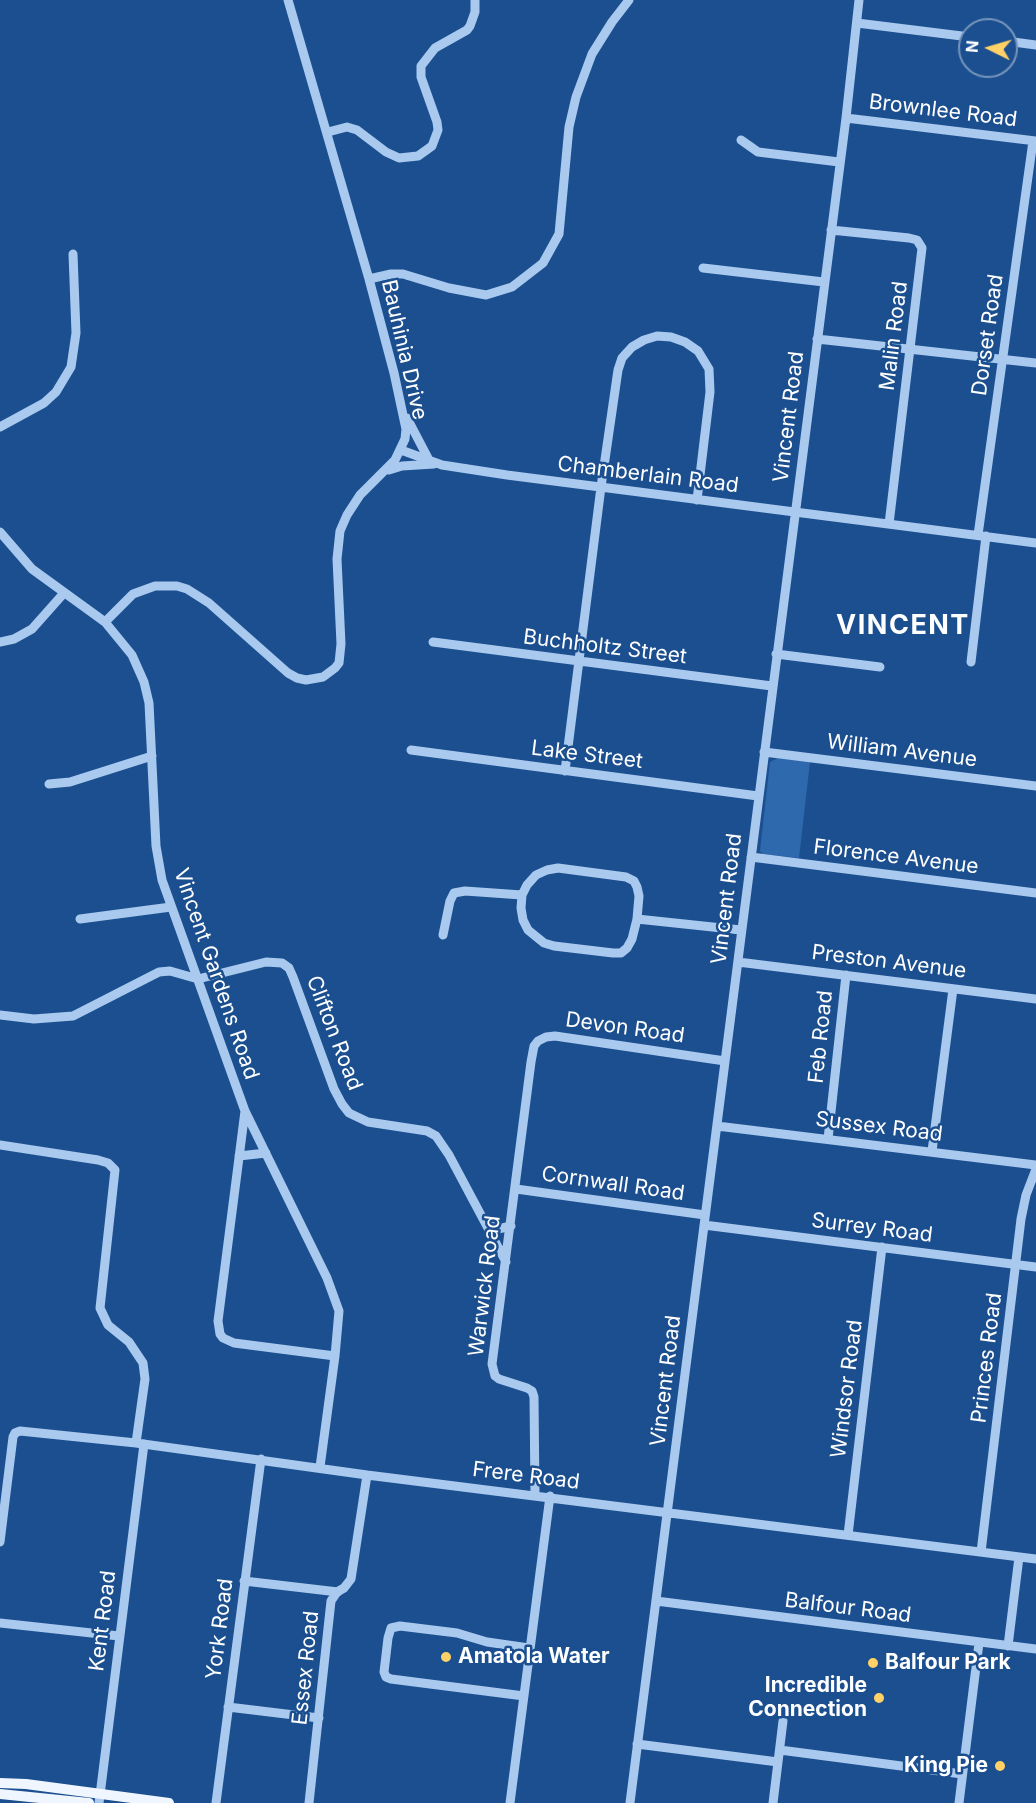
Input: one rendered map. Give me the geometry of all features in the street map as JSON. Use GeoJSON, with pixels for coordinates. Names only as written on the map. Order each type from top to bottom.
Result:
{"type":"FeatureCollection","features":[{"type":"Feature","properties":{"kind":"main road"},"geometry":{"type":"LineString","coordinates":[[0,1783],[26,1784],[99,1799],[169,1803]]}},
{"type":"Feature","properties":{"kind":"main road"},"geometry":{"type":"LineString","coordinates":[[0,1794],[89,1803]]}},
{"type":"Feature","properties":{"kind":"street","name":"Bauhinia Drive"},"geometry":{"type":"LineString","coordinates":[[105,622],[133,594],[155,586],[177,586],[193,592],[209,603],[288,673],[306,680],[323,677],[335,668],[341,656],[338,559],[340,531],[356,500],[386,471],[401,450],[405,434],[402,411],[369,279],[288,0]]}},
{"type":"Feature","properties":{"kind":"street"},"geometry":{"type":"LineString","coordinates":[[328,132],[347,127],[357,130],[386,152],[399,158],[412,158],[426,152],[432,146],[438,130],[420,77],[422,66],[435,48],[470,26],[475,12],[475,0]]}},
{"type":"Feature","properties":{"kind":"street"},"geometry":{"type":"LineString","coordinates":[[369,279],[403,274],[449,288],[486,295],[512,287],[543,263],[559,234],[569,127],[576,97],[592,54],[629,0]]}},
{"type":"Feature","properties":{"kind":"street","name":"Vincent Road"},"geometry":{"type":"LineString","coordinates":[[630,1803],[846,118],[859,0]]}},
{"type":"Feature","properties":{"kind":"street"},"geometry":{"type":"LineString","coordinates":[[857,23],[958,36]]}},
{"type":"Feature","properties":{"kind":"street"},"geometry":{"type":"LineString","coordinates":[[1018,43],[1036,45]]}},
{"type":"Feature","properties":{"kind":"street","name":"Brownlee Road"},"geometry":{"type":"LineString","coordinates":[[846,118],[1034,141]]}},
{"type":"Feature","properties":{"kind":"street"},"geometry":{"type":"LineString","coordinates":[[741,140],[758,152],[839,162]]}},
{"type":"Feature","properties":{"kind":"street","name":"Dorset Road"},"geometry":{"type":"LineString","coordinates":[[971,662],[982,536],[1002,359],[1034,141]]}},
{"type":"Feature","properties":{"kind":"street","name":"Malin Road"},"geometry":{"type":"LineString","coordinates":[[831,230],[909,238],[920,243],[922,257],[889,524]]}},
{"type":"Feature","properties":{"kind":"street"},"geometry":{"type":"LineString","coordinates":[[0,427],[44,403],[56,392],[71,367],[76,333],[74,254]]}},
{"type":"Feature","properties":{"kind":"street"},"geometry":{"type":"LineString","coordinates":[[703,268],[824,282]]}},
{"type":"Feature","properties":{"kind":"street"},"geometry":{"type":"LineString","coordinates":[[565,771],[614,390],[622,358],[632,347],[657,336],[671,337],[685,342],[698,351],[709,369],[710,392],[697,500]]}},
{"type":"Feature","properties":{"kind":"street"},"geometry":{"type":"LineString","coordinates":[[817,339],[1036,363]]}},
{"type":"Feature","properties":{"kind":"street"},"geometry":{"type":"LineString","coordinates":[[386,471],[402,466],[433,462],[402,411]]}},
{"type":"Feature","properties":{"kind":"street","name":"Chamberlain Road"},"geometry":{"type":"LineString","coordinates":[[401,450],[433,462],[507,475],[1036,543]]}},
{"type":"Feature","properties":{"kind":"street","name":"Vincent Gardens Road"},"geometry":{"type":"LineString","coordinates":[[0,532],[27,564],[105,622],[132,655],[144,682],[149,703],[157,854],[171,908],[245,1111],[327,1278],[339,1311],[320,1467]]}},
{"type":"Feature","properties":{"kind":"street"},"geometry":{"type":"LineString","coordinates":[[0,642],[14,639],[32,628],[64,593]]}},
{"type":"Feature","properties":{"kind":"street","name":"Buchholtz Street"},"geometry":{"type":"LineString","coordinates":[[433,642],[772,686]]}},
{"type":"Feature","properties":{"kind":"street"},"geometry":{"type":"LineString","coordinates":[[776,654],[880,668]]}},
{"type":"Feature","properties":{"kind":"street","name":"Lake Street"},"geometry":{"type":"LineString","coordinates":[[411,750],[758,796]]}},
{"type":"Feature","properties":{"kind":"street","name":"William Avenue"},"geometry":{"type":"LineString","coordinates":[[764,752],[1036,786]]}},
{"type":"Feature","properties":{"kind":"street"},"geometry":{"type":"LineString","coordinates":[[49,784],[70,782],[152,756]]}},
{"type":"Feature","properties":{"kind":"street","name":"Florence Avenue"},"geometry":{"type":"LineString","coordinates":[[751,857],[1036,893]]}},
{"type":"Feature","properties":{"kind":"street"},"geometry":{"type":"LineString","coordinates":[[558,868],[626,877],[634,881],[637,887],[637,919],[632,939],[621,953],[554,946],[544,943],[528,930],[523,920],[522,895],[536,875],[558,868]]}},
{"type":"Feature","properties":{"kind":"street"},"geometry":{"type":"LineString","coordinates":[[443,935],[450,901],[454,893],[465,891],[522,895]]}},
{"type":"Feature","properties":{"kind":"street"},"geometry":{"type":"LineString","coordinates":[[80,919],[171,908]]}},
{"type":"Feature","properties":{"kind":"street"},"geometry":{"type":"LineString","coordinates":[[637,919],[741,930]]}},
{"type":"Feature","properties":{"kind":"street","name":"Clifton Road"},"geometry":{"type":"LineString","coordinates":[[198,979],[266,962],[282,963],[289,968],[334,1089],[342,1104],[349,1113],[368,1122],[427,1131],[436,1136],[449,1155],[506,1262]]}},
{"type":"Feature","properties":{"kind":"street","name":"Preston Avenue"},"geometry":{"type":"LineString","coordinates":[[738,962],[1036,999]]}},
{"type":"Feature","properties":{"kind":"street"},"geometry":{"type":"LineString","coordinates":[[0,1015],[34,1019],[73,1016],[159,972],[170,971],[198,979]]}},
{"type":"Feature","properties":{"kind":"street","name":"Feb Road"},"geometry":{"type":"LineString","coordinates":[[828,1139],[846,975]]}},
{"type":"Feature","properties":{"kind":"street"},"geometry":{"type":"LineString","coordinates":[[932,1151],[953,989]]}},
{"type":"Feature","properties":{"kind":"street","name":"Devon Road"},"geometry":{"type":"LineString","coordinates":[[531,1057],[538,1041],[555,1036],[725,1061]]}},
{"type":"Feature","properties":{"kind":"street","name":"Warwick Road"},"geometry":{"type":"LineString","coordinates":[[531,1057],[493,1370],[499,1379],[532,1391],[534,1397],[535,1495]]}},
{"type":"Feature","properties":{"kind":"street"},"geometry":{"type":"LineString","coordinates":[[245,1111],[218,1321],[220,1334],[227,1341],[234,1343],[335,1356]]}},
{"type":"Feature","properties":{"kind":"street","name":"Sussex Road"},"geometry":{"type":"LineString","coordinates":[[717,1126],[932,1151],[1036,1167]]}},
{"type":"Feature","properties":{"kind":"street","name":"Kent Road"},"geometry":{"type":"LineString","coordinates":[[0,1145],[98,1160],[108,1163],[115,1170],[100,1308],[108,1325],[129,1342],[138,1353],[143,1364],[145,1379],[119,1636],[99,1799]]}},
{"type":"Feature","properties":{"kind":"street"},"geometry":{"type":"LineString","coordinates":[[239,1156],[266,1153]]}},
{"type":"Feature","properties":{"kind":"street","name":"Princes Road"},"geometry":{"type":"LineString","coordinates":[[981,1552],[1020,1219],[1036,1167]]}},
{"type":"Feature","properties":{"kind":"street","name":"Cornwall Road"},"geometry":{"type":"LineString","coordinates":[[516,1189],[705,1220]]}},
{"type":"Feature","properties":{"kind":"street","name":"Surrey Road"},"geometry":{"type":"LineString","coordinates":[[705,1220],[882,1247],[1036,1267]]}},
{"type":"Feature","properties":{"kind":"street"},"geometry":{"type":"LineString","coordinates":[[486,1224],[498,1229],[511,1226]]}},
{"type":"Feature","properties":{"kind":"street","name":"Windsor Road"},"geometry":{"type":"LineString","coordinates":[[848,1535],[882,1247]]}},
{"type":"Feature","properties":{"kind":"street","name":"Frere Road"},"geometry":{"type":"LineString","coordinates":[[0,1542],[13,1437],[20,1431],[261,1459],[368,1475],[550,1496],[1036,1559]]}},
{"type":"Feature","properties":{"kind":"street","name":"York Road"},"geometry":{"type":"LineString","coordinates":[[216,1803],[261,1459]]}},
{"type":"Feature","properties":{"kind":"street","name":"Essex Road"},"geometry":{"type":"LineString","coordinates":[[309,1803],[332,1601],[351,1579],[368,1475]]}},
{"type":"Feature","properties":{"kind":"street"},"geometry":{"type":"LineString","coordinates":[[510,1803],[550,1496]]}},
{"type":"Feature","properties":{"kind":"street"},"geometry":{"type":"LineString","coordinates":[[1008,1646],[1019,1557]]}},
{"type":"Feature","properties":{"kind":"street"},"geometry":{"type":"LineString","coordinates":[[244,1581],[338,1592]]}},
{"type":"Feature","properties":{"kind":"street","name":"Balfour Road"},"geometry":{"type":"LineString","coordinates":[[656,1601],[1036,1649]]}},
{"type":"Feature","properties":{"kind":"street"},"geometry":{"type":"LineString","coordinates":[[0,1623],[119,1636]]}},
{"type":"Feature","properties":{"kind":"street"},"geometry":{"type":"LineString","coordinates":[[524,1696],[391,1679],[386,1677],[384,1672],[388,1638],[392,1628],[400,1626],[457,1633],[487,1642],[529,1648]]}},
{"type":"Feature","properties":{"kind":"street"},"geometry":{"type":"LineString","coordinates":[[958,1803],[980,1643]]}},
{"type":"Feature","properties":{"kind":"street"},"geometry":{"type":"LineString","coordinates":[[228,1707],[319,1718]]}},
{"type":"Feature","properties":{"kind":"street"},"geometry":{"type":"LineString","coordinates":[[774,1803],[783,1721]]}},
{"type":"Feature","properties":{"kind":"street"},"geometry":{"type":"LineString","coordinates":[[637,1744],[778,1762]]}},
{"type":"Feature","properties":{"kind":"street"},"geometry":{"type":"LineString","coordinates":[[780,1750],[962,1774]]}},
{"type":"Feature","properties":{"kind":"shaded area"},"geometry":{"type":"Polygon","coordinates":[[[778,758],[810,762],[799,858],[763,854],[760,851],[770,762],[778,758]]]}},
{"type":"Feature","properties":{"kind":"place","name":"Amatola Water"},"geometry":{"type":"Point","coordinates":[446,1657]}},
{"type":"Feature","properties":{"kind":"place","name":"Balfour Park"},"geometry":{"type":"Point","coordinates":[873,1663]}},
{"type":"Feature","properties":{"kind":"place","name":"Incredible Connection"},"geometry":{"type":"Point","coordinates":[879,1698]}},
{"type":"Feature","properties":{"kind":"place","name":"King Pie"},"geometry":{"type":"Point","coordinates":[1000,1766]}},
{"type":"Feature","properties":{"kind":"district","name":"VINCENT"},"geometry":{"type":"Point","coordinates":[903,626]}}]}
